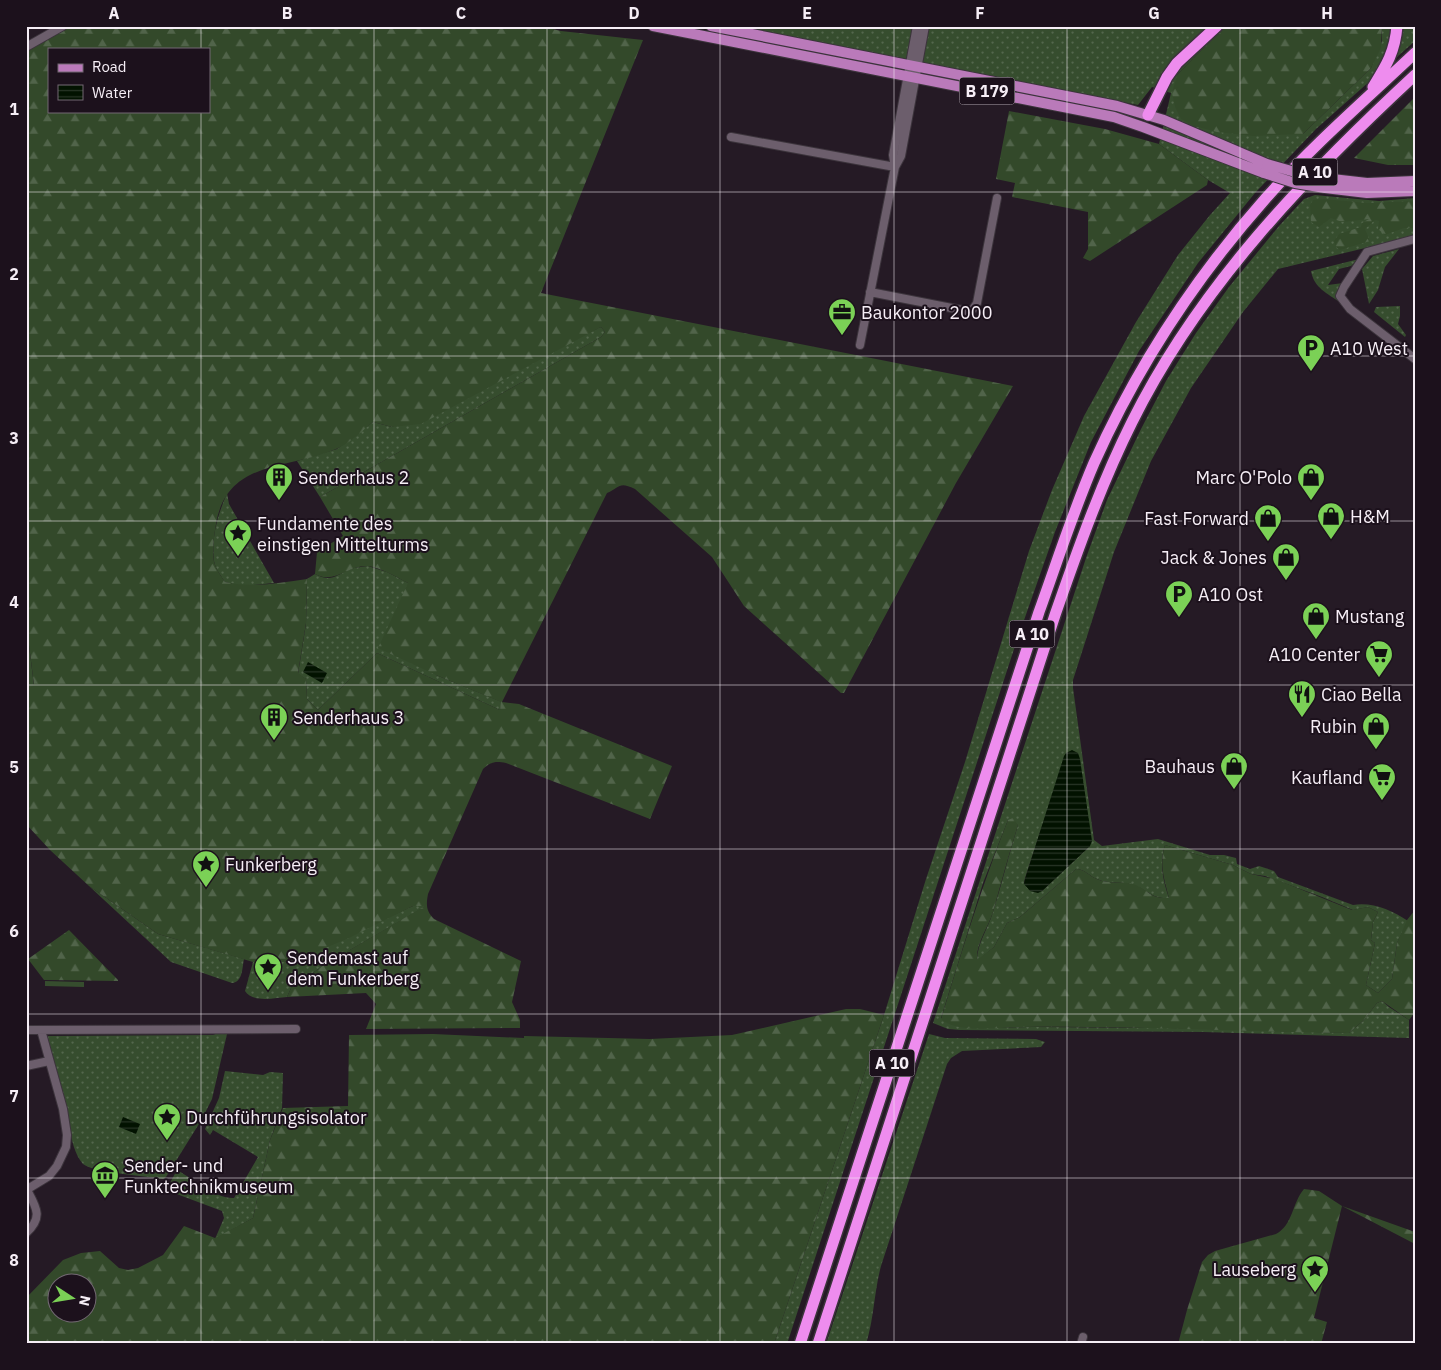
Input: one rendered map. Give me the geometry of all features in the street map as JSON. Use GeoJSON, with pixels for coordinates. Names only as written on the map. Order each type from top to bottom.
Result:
{"type":"FeatureCollection","features":[{"type":"Feature","properties":{"kind":"highway"},"geometry":{"type":"LineString","coordinates":[[1148,115],[1167,77],[1178,63],[1217,26]]}},
{"type":"Feature","properties":{"kind":"highway"},"geometry":{"type":"LineString","coordinates":[[1365,100],[1391,58],[1397,26]]}},
{"type":"Feature","properties":{"kind":"highway","name":"A 10"},"geometry":{"type":"LineString","coordinates":[[800,1344],[1039,612],[1070,524],[1094,464],[1145,364],[1205,273],[1266,197],[1322,140],[1415,54]]}},
{"type":"Feature","properties":{"kind":"highway","name":"A 10"},"geometry":{"type":"LineString","coordinates":[[818,1344],[1055,615],[1109,469],[1132,421],[1160,371],[1190,323],[1232,266],[1266,224],[1328,159],[1410,83],[1415,76]]}},
{"type":"Feature","properties":{"kind":"main road","name":"B 179"},"geometry":{"type":"LineString","coordinates":[[653,26],[1119,118],[1265,169],[1367,183],[1415,181]]}},
{"type":"Feature","properties":{"kind":"main road","name":"B 179"},"geometry":{"type":"LineString","coordinates":[[711,26],[1108,104],[1148,115],[1295,182],[1366,193],[1415,191]]}},
{"type":"Feature","properties":{"kind":"main road"},"geometry":{"type":"LineString","coordinates":[[1144,126],[1148,115]]}},
{"type":"Feature","properties":{"kind":"street"},"geometry":{"type":"LineString","coordinates":[[26,47],[63,26]]}},
{"type":"Feature","properties":{"kind":"street"},"geometry":{"type":"LineString","coordinates":[[914,66],[917,26]]}},
{"type":"Feature","properties":{"kind":"street"},"geometry":{"type":"LineString","coordinates":[[860,345],[895,167],[893,155],[925,26]]}},
{"type":"Feature","properties":{"kind":"street"},"geometry":{"type":"LineString","coordinates":[[731,137],[895,167]]}},
{"type":"Feature","properties":{"kind":"street"},"geometry":{"type":"LineString","coordinates":[[870,292],[967,311],[973,309],[977,302],[997,198]]}},
{"type":"Feature","properties":{"kind":"street"},"geometry":{"type":"LineString","coordinates":[[1415,239],[1367,252],[1340,296],[1350,309],[1415,359]]}},
{"type":"Feature","properties":{"kind":"street"},"geometry":{"type":"LineString","coordinates":[[26,1030],[296,1029]]}},
{"type":"Feature","properties":{"kind":"street"},"geometry":{"type":"LineString","coordinates":[[26,1233],[36,1223],[38,1216],[26,1189],[49,1176],[57,1166],[66,1147],[67,1128],[41,1030]]}},
{"type":"Feature","properties":{"kind":"street"},"geometry":{"type":"LineString","coordinates":[[26,1066],[49,1061]]}},
{"type":"Feature","properties":{"kind":"green space"},"geometry":{"type":"Polygon","coordinates":[[[65,26],[540,26],[561,31],[643,40],[541,293],[1013,386],[956,483],[844,693],[841,693],[744,606],[712,557],[635,489],[623,485],[607,493],[502,702],[519,704],[672,766],[650,819],[506,763],[491,763],[483,769],[427,898],[428,910],[434,919],[521,961],[512,1002],[520,1020],[520,1028],[366,1029],[376,1004],[366,993],[287,997],[291,988],[324,965],[425,906],[413,906],[349,938],[292,962],[253,962],[158,934],[89,886],[50,850],[26,824],[26,689],[34,685],[26,621],[26,43],[65,26]],[[601,327],[421,424],[392,427],[373,422],[341,447],[318,456],[262,470],[246,477],[233,488],[222,503],[216,524],[213,548],[215,565],[225,582],[235,584],[266,584],[307,579],[306,623],[298,673],[306,679],[307,699],[318,710],[377,653],[500,710],[501,702],[378,648],[408,583],[384,571],[368,566],[354,568],[329,577],[315,574],[317,552],[343,536],[320,497],[601,337],[605,332],[601,327]]]}},
{"type":"Feature","properties":{"kind":"green space"},"geometry":{"type":"Polygon","coordinates":[[[734,26],[1225,26],[1177,75],[1303,134],[1371,68],[1382,41],[1382,26],[1415,26],[1415,41],[1316,129],[1255,193],[1198,263],[1139,351],[1091,442],[1055,532],[1016,643],[787,1344],[774,1344],[884,1015],[965,762],[1029,551],[1052,490],[1084,416],[1136,322],[1178,255],[1230,193],[1208,180],[1159,144],[1171,93],[1152,87],[1138,105],[734,26]]]}},
{"type":"Feature","properties":{"kind":"green space"},"geometry":{"type":"Polygon","coordinates":[[[1225,26],[1382,26],[1381,48],[1371,68],[1303,134],[1253,136],[1217,132],[1194,126],[1181,119],[1175,107],[1172,93],[1177,75],[1225,26]]]}},
{"type":"Feature","properties":{"kind":"green space"},"geometry":{"type":"Polygon","coordinates":[[[1415,97],[1415,165],[1388,165],[1354,158],[1415,97]]]}},
{"type":"Feature","properties":{"kind":"green space"},"geometry":{"type":"Polygon","coordinates":[[[1009,111],[1105,129],[1159,144],[1208,180],[1207,185],[1090,261],[1083,258],[1088,249],[1088,212],[1012,197],[1015,183],[996,179],[1009,111]]]}},
{"type":"Feature","properties":{"kind":"green space"},"geometry":{"type":"Polygon","coordinates":[[[1315,195],[1379,201],[1415,198],[1415,236],[1278,269],[1243,312],[1191,388],[1151,461],[1114,552],[1073,680],[1073,688],[1094,840],[1102,846],[1158,839],[1210,855],[1224,855],[1236,858],[1237,864],[1250,869],[1259,866],[1274,871],[1278,877],[1353,905],[1375,906],[1395,913],[1408,921],[1397,943],[1392,979],[1378,993],[1366,985],[1375,943],[1371,940],[1373,922],[1378,912],[1368,907],[1353,910],[1265,876],[1251,874],[1233,865],[1165,845],[1162,871],[1169,898],[1155,896],[1132,884],[1101,881],[1082,870],[1076,869],[1020,917],[1007,923],[994,947],[977,961],[977,954],[993,912],[1018,825],[1008,820],[983,883],[941,1018],[969,1028],[1171,1028],[1349,1033],[1364,1020],[1377,1003],[1382,1001],[1409,1020],[1409,1038],[1203,1032],[960,1030],[948,1029],[933,1023],[1086,558],[1107,500],[1166,381],[1196,333],[1229,287],[1279,226],[1304,199],[1315,195]],[[1066,753],[1024,883],[1042,891],[1090,846],[1066,753]]]}},
{"type":"Feature","properties":{"kind":"green space"},"geometry":{"type":"Polygon","coordinates":[[[1324,199],[1367,203],[1415,201],[1415,213],[1413,215],[1415,215],[1415,228],[1404,228],[1385,235],[1378,229],[1379,221],[1375,220],[1365,229],[1370,241],[1340,250],[1336,247],[1334,241],[1339,234],[1361,227],[1362,223],[1369,219],[1342,222],[1331,218],[1319,227],[1311,222],[1310,205],[1313,200],[1324,199]]]}},
{"type":"Feature","properties":{"kind":"green space"},"geometry":{"type":"Polygon","coordinates":[[[1399,249],[1385,267],[1378,290],[1369,304],[1362,269],[1373,256],[1399,249]]]}},
{"type":"Feature","properties":{"kind":"green space"},"geometry":{"type":"Polygon","coordinates":[[[1359,259],[1351,266],[1339,269],[1328,285],[1343,283],[1337,295],[1341,303],[1322,290],[1315,282],[1311,271],[1359,259]]]}},
{"type":"Feature","properties":{"kind":"green space"},"geometry":{"type":"Polygon","coordinates":[[[1400,306],[1398,324],[1406,335],[1405,337],[1374,312],[1376,307],[1400,306]]]}},
{"type":"Feature","properties":{"kind":"green space"},"geometry":{"type":"Polygon","coordinates":[[[601,327],[605,332],[601,337],[320,497],[297,461],[337,449],[373,422],[392,427],[601,327]]]}},
{"type":"Feature","properties":{"kind":"green space"},"geometry":{"type":"Polygon","coordinates":[[[227,493],[229,504],[274,583],[242,586],[225,582],[217,569],[213,552],[214,534],[227,493]]]}},
{"type":"Feature","properties":{"kind":"green space"},"geometry":{"type":"Polygon","coordinates":[[[368,566],[387,572],[408,583],[436,675],[502,702],[500,710],[377,653],[318,710],[307,699],[306,679],[298,674],[306,624],[307,579],[315,574],[329,578],[353,568],[368,566]]]}},
{"type":"Feature","properties":{"kind":"green space"},"geometry":{"type":"Polygon","coordinates":[[[26,621],[34,686],[26,689],[26,621]]]}},
{"type":"Feature","properties":{"kind":"green space"},"geometry":{"type":"Polygon","coordinates":[[[1013,818],[1018,825],[993,912],[978,948],[977,960],[994,947],[1007,923],[1020,917],[1076,869],[1082,870],[1101,881],[1136,885],[1154,896],[1169,898],[1162,865],[1165,845],[1233,865],[1251,874],[1275,879],[1352,910],[1368,907],[1378,912],[1373,922],[1371,940],[1375,943],[1366,985],[1378,993],[1392,979],[1397,943],[1407,920],[1415,910],[1415,1012],[1409,1020],[1382,1001],[1377,1003],[1364,1020],[1349,1033],[1104,1027],[980,1029],[957,1027],[948,1024],[941,1019],[957,968],[999,844],[1008,820],[1013,818]]]}},
{"type":"Feature","properties":{"kind":"green space"},"geometry":{"type":"Polygon","coordinates":[[[89,886],[158,934],[244,959],[240,977],[236,982],[232,983],[171,962],[89,886]]]}},
{"type":"Feature","properties":{"kind":"green space"},"geometry":{"type":"Polygon","coordinates":[[[413,906],[426,906],[324,965],[291,988],[287,997],[258,998],[248,995],[245,991],[253,962],[292,962],[413,906]]]}},
{"type":"Feature","properties":{"kind":"green space"},"geometry":{"type":"Polygon","coordinates":[[[69,930],[118,981],[44,980],[28,959],[69,930]]]}},
{"type":"Feature","properties":{"kind":"green space"},"geometry":{"type":"Polygon","coordinates":[[[45,981],[84,982],[84,987],[45,986],[45,981]]]}},
{"type":"Feature","properties":{"kind":"green space"},"geometry":{"type":"Polygon","coordinates":[[[846,1009],[860,1009],[884,1015],[774,1344],[26,1344],[26,1298],[48,1275],[48,1322],[98,1322],[98,1272],[51,1272],[63,1260],[81,1253],[100,1251],[119,1268],[128,1270],[138,1268],[163,1255],[184,1226],[215,1238],[253,1218],[270,1140],[283,1108],[348,1106],[349,1035],[433,1034],[524,1038],[524,1036],[650,1039],[732,1035],[846,1009]]]}},
{"type":"Feature","properties":{"kind":"green space"},"geometry":{"type":"Polygon","coordinates":[[[223,1031],[227,1034],[212,1099],[202,1119],[166,1177],[163,1179],[109,1172],[83,1164],[72,1142],[47,1036],[213,1035],[223,1031]]]}},
{"type":"Feature","properties":{"kind":"green space"},"geometry":{"type":"Polygon","coordinates":[[[929,1034],[945,1038],[1036,1039],[1045,1042],[1041,1047],[962,1051],[951,1058],[947,1064],[881,1266],[866,1344],[826,1344],[929,1034]]]}},
{"type":"Feature","properties":{"kind":"green space"},"geometry":{"type":"Polygon","coordinates":[[[225,1071],[263,1075],[270,1072],[283,1073],[282,1108],[270,1140],[253,1218],[215,1239],[224,1218],[222,1211],[166,1190],[177,1170],[212,1192],[234,1198],[258,1157],[213,1130],[210,1135],[205,1129],[219,1098],[225,1071]]]}},
{"type":"Feature","properties":{"kind":"green space"},"geometry":{"type":"Polygon","coordinates":[[[1304,1189],[1319,1191],[1342,1206],[1314,1318],[1327,1322],[1321,1344],[1178,1344],[1202,1262],[1215,1251],[1276,1234],[1282,1230],[1304,1189]]]}},
{"type":"Feature","properties":{"kind":"green space"},"geometry":{"type":"Polygon","coordinates":[[[1342,1206],[1415,1232],[1415,1244],[1342,1206]]]}},
{"type":"Feature","properties":{"kind":"water"},"geometry":{"type":"Polygon","coordinates":[[[308,662],[327,673],[322,683],[303,672],[308,662]]]}},
{"type":"Feature","properties":{"kind":"water"},"geometry":{"type":"Polygon","coordinates":[[[1072,750],[1078,753],[1080,759],[1092,841],[1090,846],[1042,891],[1038,893],[1030,891],[1024,884],[1025,879],[1064,756],[1072,750]]]}},
{"type":"Feature","properties":{"kind":"water"},"geometry":{"type":"Polygon","coordinates":[[[123,1117],[140,1124],[136,1134],[119,1127],[123,1117]]]}},
{"type":"Feature","properties":{"kind":"place","name":"Baukontor 2000"},"geometry":{"type":"Point","coordinates":[842,336]}},
{"type":"Feature","properties":{"kind":"place","name":"A10 West"},"geometry":{"type":"Point","coordinates":[1311,372]}},
{"type":"Feature","properties":{"kind":"place","name":"Senderhaus 2"},"geometry":{"type":"Point","coordinates":[279,501]}},
{"type":"Feature","properties":{"kind":"place","name":"Marc O'Polo"},"geometry":{"type":"Point","coordinates":[1311,501]}},
{"type":"Feature","properties":{"kind":"place","name":"H&M"},"geometry":{"type":"Point","coordinates":[1331,540]}},
{"type":"Feature","properties":{"kind":"place","name":"Fast Forward"},"geometry":{"type":"Point","coordinates":[1268,542]}},
{"type":"Feature","properties":{"kind":"place","name":"Fundamente des einstigen Mittelturms"},"geometry":{"type":"Point","coordinates":[238,557]}},
{"type":"Feature","properties":{"kind":"place","name":"Jack & Jones"},"geometry":{"type":"Point","coordinates":[1286,581]}},
{"type":"Feature","properties":{"kind":"place","name":"A10 Ost"},"geometry":{"type":"Point","coordinates":[1179,618]}},
{"type":"Feature","properties":{"kind":"place","name":"Mustang"},"geometry":{"type":"Point","coordinates":[1316,640]}},
{"type":"Feature","properties":{"kind":"place","name":"A10 Center"},"geometry":{"type":"Point","coordinates":[1379,678]}},
{"type":"Feature","properties":{"kind":"place","name":"Ciao Bella"},"geometry":{"type":"Point","coordinates":[1302,718]}},
{"type":"Feature","properties":{"kind":"place","name":"Senderhaus 3"},"geometry":{"type":"Point","coordinates":[274,741]}},
{"type":"Feature","properties":{"kind":"place","name":"Rubin"},"geometry":{"type":"Point","coordinates":[1376,750]}},
{"type":"Feature","properties":{"kind":"place","name":"Bauhaus"},"geometry":{"type":"Point","coordinates":[1234,790]}},
{"type":"Feature","properties":{"kind":"place","name":"Kaufland"},"geometry":{"type":"Point","coordinates":[1382,801]}},
{"type":"Feature","properties":{"kind":"place","name":"Funkerberg"},"geometry":{"type":"Point","coordinates":[206,888]}},
{"type":"Feature","properties":{"kind":"place","name":"Sendemast auf dem Funkerberg"},"geometry":{"type":"Point","coordinates":[268,991]}},
{"type":"Feature","properties":{"kind":"place","name":"Durchführungsisolator"},"geometry":{"type":"Point","coordinates":[167,1141]}},
{"type":"Feature","properties":{"kind":"place","name":"Sender- und Funktechnikmuseum"},"geometry":{"type":"Point","coordinates":[105,1199]}},
{"type":"Feature","properties":{"kind":"place","name":"Lauseberg"},"geometry":{"type":"Point","coordinates":[1315,1293]}}]}
